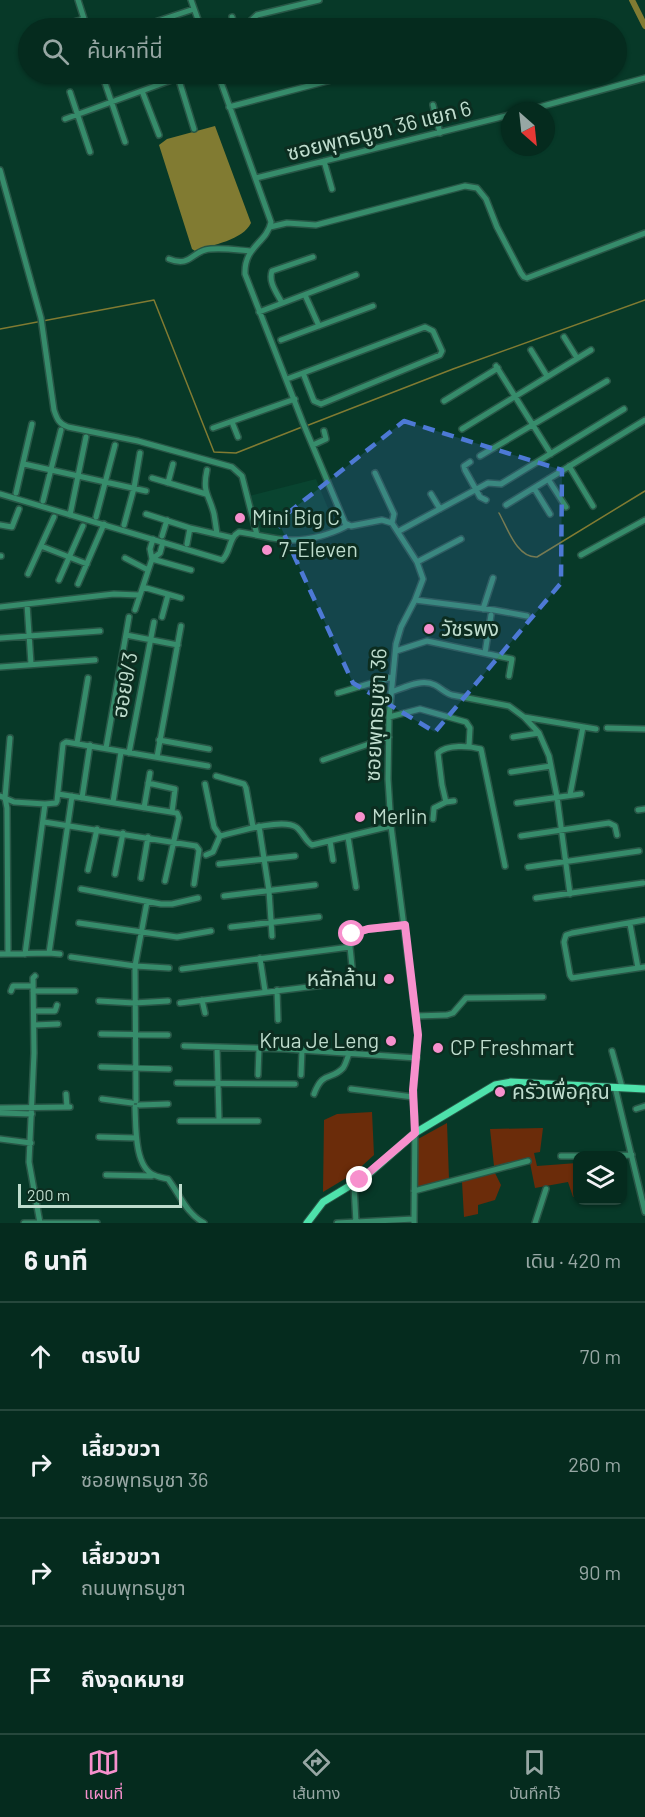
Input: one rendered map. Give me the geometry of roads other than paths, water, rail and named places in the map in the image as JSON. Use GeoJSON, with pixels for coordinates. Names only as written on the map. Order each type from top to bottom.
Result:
{"type":"FeatureCollection","features":[{"type":"Feature","properties":{"kind":"main road"},"geometry":{"type":"LineString","coordinates":[[307,1223],[323,1202],[354,1185],[415,1133],[503,1082],[645,1089]]}},
{"type":"Feature","properties":{"kind":"street"},"geometry":{"type":"LineString","coordinates":[[78,0],[84,18]]}},
{"type":"Feature","properties":{"kind":"street"},"geometry":{"type":"LineString","coordinates":[[191,0],[197,18]]}},
{"type":"Feature","properties":{"kind":"street"},"geometry":{"type":"LineString","coordinates":[[254,18],[257,15],[319,0]]}},
{"type":"Feature","properties":{"kind":"street"},"geometry":{"type":"LineString","coordinates":[[167,18],[194,9]]}},
{"type":"Feature","properties":{"kind":"street"},"geometry":{"type":"LineString","coordinates":[[627,83],[645,78]]}},
{"type":"Feature","properties":{"kind":"street"},"geometry":{"type":"LineString","coordinates":[[106,84],[125,142]]}},
{"type":"Feature","properties":{"kind":"street"},"geometry":{"type":"LineString","coordinates":[[65,119],[160,84]]}},
{"type":"Feature","properties":{"kind":"street"},"geometry":{"type":"LineString","coordinates":[[180,84],[194,129]]}},
{"type":"Feature","properties":{"kind":"street"},"geometry":{"type":"LineString","coordinates":[[222,84],[270,217],[270,227]]}},
{"type":"Feature","properties":{"kind":"street"},"geometry":{"type":"LineString","coordinates":[[230,107],[316,84]]}},
{"type":"Feature","properties":{"kind":"street"},"geometry":{"type":"LineString","coordinates":[[555,103],[623,84]]}},
{"type":"Feature","properties":{"kind":"street"},"geometry":{"type":"LineString","coordinates":[[142,91],[159,135]]}},
{"type":"Feature","properties":{"kind":"street"},"geometry":{"type":"LineString","coordinates":[[70,92],[90,152]]}},
{"type":"Feature","properties":{"kind":"street"},"geometry":{"type":"LineString","coordinates":[[433,105],[440,133]]}},
{"type":"Feature","properties":{"kind":"street","name":"ซอยพุทธบูชา 36 แยก 6"},"geometry":{"type":"LineString","coordinates":[[256,178],[501,117]]}},
{"type":"Feature","properties":{"kind":"street"},"geometry":{"type":"LineString","coordinates":[[324,162],[332,189]]}},
{"type":"Feature","properties":{"kind":"street"},"geometry":{"type":"LineString","coordinates":[[0,170],[41,318],[54,410],[62,425],[138,441],[232,467],[242,476],[257,535]]}},
{"type":"Feature","properties":{"kind":"street"},"geometry":{"type":"LineString","coordinates":[[348,525],[342,518],[306,431],[245,274],[250,251],[270,227],[287,223],[311,226],[471,186],[477,188],[486,199],[497,227],[521,273],[528,278],[645,233]]}},
{"type":"Feature","properties":{"kind":"street"},"geometry":{"type":"LineString","coordinates":[[169,259],[175,262],[190,260],[204,250],[250,251]]}},
{"type":"Feature","properties":{"kind":"street"},"geometry":{"type":"LineString","coordinates":[[282,303],[272,284],[270,277],[272,271],[312,257]]}},
{"type":"Feature","properties":{"kind":"street"},"geometry":{"type":"LineString","coordinates":[[259,312],[356,275]]}},
{"type":"Feature","properties":{"kind":"street"},"geometry":{"type":"LineString","coordinates":[[305,295],[319,326]]}},
{"type":"Feature","properties":{"kind":"street"},"geometry":{"type":"LineString","coordinates":[[281,340],[374,306]]}},
{"type":"Feature","properties":{"kind":"street"},"geometry":{"type":"LineString","coordinates":[[287,379],[425,327],[433,331],[442,351],[436,357],[321,404],[314,401],[303,373]]}},
{"type":"Feature","properties":{"kind":"street"},"geometry":{"type":"LineString","coordinates":[[564,337],[578,358]]}},
{"type":"Feature","properties":{"kind":"street"},"geometry":{"type":"LineString","coordinates":[[531,350],[548,376]]}},
{"type":"Feature","properties":{"kind":"street"},"geometry":{"type":"LineString","coordinates":[[462,429],[591,350]]}},
{"type":"Feature","properties":{"kind":"street"},"geometry":{"type":"LineString","coordinates":[[444,401],[497,367],[551,454]]}},
{"type":"Feature","properties":{"kind":"street"},"geometry":{"type":"LineString","coordinates":[[480,456],[607,381]]}},
{"type":"Feature","properties":{"kind":"street"},"geometry":{"type":"LineString","coordinates":[[213,428],[295,399]]}},
{"type":"Feature","properties":{"kind":"street"},"geometry":{"type":"LineString","coordinates":[[399,531],[488,483],[501,484],[624,410]]}},
{"type":"Feature","properties":{"kind":"street"},"geometry":{"type":"LineString","coordinates":[[506,505],[645,420]]}},
{"type":"Feature","properties":{"kind":"street"},"geometry":{"type":"LineString","coordinates":[[232,422],[238,437]]}},
{"type":"Feature","properties":{"kind":"street"},"geometry":{"type":"LineString","coordinates":[[16,494],[32,424]]}},
{"type":"Feature","properties":{"kind":"street"},"geometry":{"type":"LineString","coordinates":[[43,501],[61,430]]}},
{"type":"Feature","properties":{"kind":"street"},"geometry":{"type":"LineString","coordinates":[[313,445],[326,439],[324,430]]}},
{"type":"Feature","properties":{"kind":"street"},"geometry":{"type":"LineString","coordinates":[[70,515],[86,437]]}},
{"type":"Feature","properties":{"kind":"street"},"geometry":{"type":"LineString","coordinates":[[96,518],[115,445]]}},
{"type":"Feature","properties":{"kind":"street"},"geometry":{"type":"LineString","coordinates":[[124,525],[140,453]]}},
{"type":"Feature","properties":{"kind":"street"},"geometry":{"type":"LineString","coordinates":[[470,462],[464,466],[480,497],[486,500]]}},
{"type":"Feature","properties":{"kind":"street"},"geometry":{"type":"LineString","coordinates":[[24,464],[146,491]]}},
{"type":"Feature","properties":{"kind":"street"},"geometry":{"type":"LineString","coordinates":[[168,483],[173,464]]}},
{"type":"Feature","properties":{"kind":"street"},"geometry":{"type":"LineString","coordinates":[[569,466],[593,506]]}},
{"type":"Feature","properties":{"kind":"street"},"geometry":{"type":"LineString","coordinates":[[207,470],[204,483],[214,513],[217,534]]}},
{"type":"Feature","properties":{"kind":"street"},"geometry":{"type":"LineString","coordinates":[[0,495],[153,539],[162,539],[222,560],[227,556],[232,538],[239,532],[286,541],[300,541],[336,532],[348,525],[357,526],[382,520],[392,523],[394,514],[375,473]]}},
{"type":"Feature","properties":{"kind":"street"},"geometry":{"type":"LineString","coordinates":[[152,478],[206,494]]}},
{"type":"Feature","properties":{"kind":"street"},"geometry":{"type":"LineString","coordinates":[[548,479],[566,507]]}},
{"type":"Feature","properties":{"kind":"street"},"geometry":{"type":"LineString","coordinates":[[534,488],[550,514]]}},
{"type":"Feature","properties":{"kind":"street"},"geometry":{"type":"LineString","coordinates":[[431,494],[440,508]]}},
{"type":"Feature","properties":{"kind":"street"},"geometry":{"type":"LineString","coordinates":[[0,525],[12,527],[19,509]]}},
{"type":"Feature","properties":{"kind":"street"},"geometry":{"type":"LineString","coordinates":[[146,514],[232,538]]}},
{"type":"Feature","properties":{"kind":"street"},"geometry":{"type":"LineString","coordinates":[[28,574],[54,518]]}},
{"type":"Feature","properties":{"kind":"street"},"geometry":{"type":"LineString","coordinates":[[152,559],[160,553],[167,520]]}},
{"type":"Feature","properties":{"kind":"street"},"geometry":{"type":"LineString","coordinates":[[581,555],[645,520]]}},
{"type":"Feature","properties":{"kind":"street","name":"ซอยพุทธบูชา 36"},"geometry":{"type":"LineString","coordinates":[[392,523],[417,562],[423,579],[401,627],[392,677],[389,717],[388,791],[391,826],[418,1035],[413,1097],[414,1221]]}},
{"type":"Feature","properties":{"kind":"street"},"geometry":{"type":"LineString","coordinates":[[78,584],[104,524]]}},
{"type":"Feature","properties":{"kind":"street"},"geometry":{"type":"LineString","coordinates":[[59,580],[83,526]]}},
{"type":"Feature","properties":{"kind":"street"},"geometry":{"type":"LineString","coordinates":[[187,544],[190,528]]}},
{"type":"Feature","properties":{"kind":"street"},"geometry":{"type":"LineString","coordinates":[[135,610],[152,559],[150,549],[153,539]]}},
{"type":"Feature","properties":{"kind":"street"},"geometry":{"type":"LineString","coordinates":[[417,562],[461,539]]}},
{"type":"Feature","properties":{"kind":"street"},"geometry":{"type":"LineString","coordinates":[[41,546],[87,564]]}},
{"type":"Feature","properties":{"kind":"street"},"geometry":{"type":"LineString","coordinates":[[125,558],[148,570]]}},
{"type":"Feature","properties":{"kind":"street"},"geometry":{"type":"LineString","coordinates":[[152,559],[191,570]]}},
{"type":"Feature","properties":{"kind":"street"},"geometry":{"type":"LineString","coordinates":[[483,609],[493,578]]}},
{"type":"Feature","properties":{"kind":"street"},"geometry":{"type":"LineString","coordinates":[[143,587],[181,598]]}},
{"type":"Feature","properties":{"kind":"street"},"geometry":{"type":"LineString","coordinates":[[0,607],[114,594],[140,595]]}},
{"type":"Feature","properties":{"kind":"street"},"geometry":{"type":"LineString","coordinates":[[162,617],[168,594]]}},
{"type":"Feature","properties":{"kind":"street"},"geometry":{"type":"LineString","coordinates":[[415,600],[526,616]]}},
{"type":"Feature","properties":{"kind":"street"},"geometry":{"type":"LineString","coordinates":[[27,604],[32,664]]}},
{"type":"Feature","properties":{"kind":"street"},"geometry":{"type":"LineString","coordinates":[[485,653],[491,615]]}},
{"type":"Feature","properties":{"kind":"street"},"geometry":{"type":"LineString","coordinates":[[106,748],[129,617]]}},
{"type":"Feature","properties":{"kind":"street","name":"ฮอย9/3"},"geometry":{"type":"LineString","coordinates":[[129,753],[154,622]]}},
{"type":"Feature","properties":{"kind":"street"},"geometry":{"type":"LineString","coordinates":[[157,757],[181,626]]}},
{"type":"Feature","properties":{"kind":"street"},"geometry":{"type":"LineString","coordinates":[[0,638],[100,631]]}},
{"type":"Feature","properties":{"kind":"street"},"geometry":{"type":"LineString","coordinates":[[126,635],[178,645]]}},
{"type":"Feature","properties":{"kind":"street"},"geometry":{"type":"LineString","coordinates":[[396,651],[427,641],[485,653],[512,659],[509,676]]}},
{"type":"Feature","properties":{"kind":"street"},"geometry":{"type":"LineString","coordinates":[[0,667],[96,660]]}},
{"type":"Feature","properties":{"kind":"street"},"geometry":{"type":"LineString","coordinates":[[338,693],[392,677]]}},
{"type":"Feature","properties":{"kind":"street"},"geometry":{"type":"LineString","coordinates":[[77,743],[88,678]]}},
{"type":"Feature","properties":{"kind":"street"},"geometry":{"type":"LineString","coordinates":[[391,692],[417,683],[431,683],[445,693],[509,706],[524,717],[539,733],[549,756],[557,797],[570,894]]}},
{"type":"Feature","properties":{"kind":"street"},"geometry":{"type":"LineString","coordinates":[[389,717],[420,710],[466,722],[470,728],[469,747]]}},
{"type":"Feature","properties":{"kind":"street"},"geometry":{"type":"LineString","coordinates":[[524,717],[596,729]]}},
{"type":"Feature","properties":{"kind":"street"},"geometry":{"type":"LineString","coordinates":[[570,795],[583,727]]}},
{"type":"Feature","properties":{"kind":"street"},"geometry":{"type":"LineString","coordinates":[[607,728],[645,729]]}},
{"type":"Feature","properties":{"kind":"street"},"geometry":{"type":"LineString","coordinates":[[513,737],[539,733]]}},
{"type":"Feature","properties":{"kind":"street"},"geometry":{"type":"LineString","coordinates":[[323,760],[389,737]]}},
{"type":"Feature","properties":{"kind":"street"},"geometry":{"type":"LineString","coordinates":[[8,954],[7,808],[3,797],[10,738]]}},
{"type":"Feature","properties":{"kind":"street"},"geometry":{"type":"LineString","coordinates":[[159,740],[209,749]]}},
{"type":"Feature","properties":{"kind":"street"},"geometry":{"type":"LineString","coordinates":[[3,797],[14,802],[56,803],[63,744],[66,742],[208,766]]}},
{"type":"Feature","properties":{"kind":"street"},"geometry":{"type":"LineString","coordinates":[[82,798],[90,745]]}},
{"type":"Feature","properties":{"kind":"street"},"geometry":{"type":"LineString","coordinates":[[446,802],[441,785],[438,753],[443,748],[481,749],[505,866]]}},
{"type":"Feature","properties":{"kind":"street"},"geometry":{"type":"LineString","coordinates":[[113,802],[122,752]]}},
{"type":"Feature","properties":{"kind":"street"},"geometry":{"type":"LineString","coordinates":[[511,772],[551,766]]}},
{"type":"Feature","properties":{"kind":"street"},"geometry":{"type":"LineString","coordinates":[[144,808],[150,773]]}},
{"type":"Feature","properties":{"kind":"street"},"geometry":{"type":"LineString","coordinates":[[216,776],[243,784],[246,788],[264,860],[272,936]]}},
{"type":"Feature","properties":{"kind":"street"},"geometry":{"type":"LineString","coordinates":[[148,783],[175,789],[172,812]]}},
{"type":"Feature","properties":{"kind":"street"},"geometry":{"type":"LineString","coordinates":[[205,784],[214,827],[220,836]]}},
{"type":"Feature","properties":{"kind":"street"},"geometry":{"type":"LineString","coordinates":[[58,794],[177,813],[179,818],[165,881]]}},
{"type":"Feature","properties":{"kind":"street"},"geometry":{"type":"LineString","coordinates":[[517,803],[581,794]]}},
{"type":"Feature","properties":{"kind":"street"},"geometry":{"type":"LineString","coordinates":[[49,953],[72,796]]}},
{"type":"Feature","properties":{"kind":"street"},"geometry":{"type":"LineString","coordinates":[[433,819],[434,808],[454,801]]}},
{"type":"Feature","properties":{"kind":"street"},"geometry":{"type":"LineString","coordinates":[[25,954],[45,804]]}},
{"type":"Feature","properties":{"kind":"street"},"geometry":{"type":"LineString","coordinates":[[638,810],[645,809]]}},
{"type":"Feature","properties":{"kind":"street"},"geometry":{"type":"LineString","coordinates":[[44,822],[148,837],[198,848],[194,884]]}},
{"type":"Feature","properties":{"kind":"street"},"geometry":{"type":"LineString","coordinates":[[520,836],[609,823],[615,826],[617,835]]}},
{"type":"Feature","properties":{"kind":"street"},"geometry":{"type":"LineString","coordinates":[[220,836],[256,827],[292,826],[297,828],[312,845],[391,826]]}},
{"type":"Feature","properties":{"kind":"street"},"geometry":{"type":"LineString","coordinates":[[88,870],[97,829]]}},
{"type":"Feature","properties":{"kind":"street"},"geometry":{"type":"LineString","coordinates":[[115,874],[123,833]]}},
{"type":"Feature","properties":{"kind":"street"},"geometry":{"type":"LineString","coordinates":[[206,855],[213,852],[220,836]]}},
{"type":"Feature","properties":{"kind":"street"},"geometry":{"type":"LineString","coordinates":[[141,878],[148,837]]}},
{"type":"Feature","properties":{"kind":"street"},"geometry":{"type":"LineString","coordinates":[[348,837],[356,887]]}},
{"type":"Feature","properties":{"kind":"street"},"geometry":{"type":"LineString","coordinates":[[330,841],[333,860]]}},
{"type":"Feature","properties":{"kind":"street"},"geometry":{"type":"LineString","coordinates":[[528,867],[639,851]]}},
{"type":"Feature","properties":{"kind":"street"},"geometry":{"type":"LineString","coordinates":[[219,864],[295,856]]}},
{"type":"Feature","properties":{"kind":"street"},"geometry":{"type":"LineString","coordinates":[[536,898],[643,883]]}},
{"type":"Feature","properties":{"kind":"street"},"geometry":{"type":"LineString","coordinates":[[224,896],[315,885]]}},
{"type":"Feature","properties":{"kind":"street"},"geometry":{"type":"LineString","coordinates":[[81,889],[147,902],[172,904],[198,898]]}},
{"type":"Feature","properties":{"kind":"street"},"geometry":{"type":"LineString","coordinates":[[147,902],[135,966],[135,1104],[136,1138],[140,1159],[147,1171],[154,1176]]}},
{"type":"Feature","properties":{"kind":"street"},"geometry":{"type":"LineString","coordinates":[[231,927],[319,917]]}},
{"type":"Feature","properties":{"kind":"street"},"geometry":{"type":"LineString","coordinates":[[645,920],[572,933],[566,935],[564,942],[572,978],[645,967]]}},
{"type":"Feature","properties":{"kind":"street"},"geometry":{"type":"LineString","coordinates":[[79,923],[177,937],[211,931]]}},
{"type":"Feature","properties":{"kind":"street"},"geometry":{"type":"LineString","coordinates":[[630,924],[638,968]]}},
{"type":"Feature","properties":{"kind":"street"},"geometry":{"type":"LineString","coordinates":[[180,1004],[265,991],[348,982],[353,976],[350,945],[352,934],[362,930],[405,925]]}},
{"type":"Feature","properties":{"kind":"street"},"geometry":{"type":"LineString","coordinates":[[182,969],[350,945]]}},
{"type":"Feature","properties":{"kind":"street"},"geometry":{"type":"LineString","coordinates":[[0,954],[60,954]]}},
{"type":"Feature","properties":{"kind":"street"},"geometry":{"type":"LineString","coordinates":[[71,957],[135,966],[170,968]]}},
{"type":"Feature","properties":{"kind":"street"},"geometry":{"type":"LineString","coordinates":[[260,958],[265,991]]}},
{"type":"Feature","properties":{"kind":"street"},"geometry":{"type":"LineString","coordinates":[[35,976],[33,977],[30,1173],[40,1223]]}},
{"type":"Feature","properties":{"kind":"street"},"geometry":{"type":"LineString","coordinates":[[11,991],[13,986],[75,991]]}},
{"type":"Feature","properties":{"kind":"street"},"geometry":{"type":"LineString","coordinates":[[277,990],[278,1020]]}},
{"type":"Feature","properties":{"kind":"street"},"geometry":{"type":"LineString","coordinates":[[416,1016],[453,1013],[466,998],[543,997]]}},
{"type":"Feature","properties":{"kind":"street"},"geometry":{"type":"LineString","coordinates":[[202,1000],[205,1013]]}},
{"type":"Feature","properties":{"kind":"street"},"geometry":{"type":"LineString","coordinates":[[99,1001],[134,1003],[168,1001]]}},
{"type":"Feature","properties":{"kind":"street"},"geometry":{"type":"LineString","coordinates":[[34,1011],[55,1011],[57,1005]]}},
{"type":"Feature","properties":{"kind":"street"},"geometry":{"type":"LineString","coordinates":[[34,1025],[58,1024]]}},
{"type":"Feature","properties":{"kind":"street"},"geometry":{"type":"LineString","coordinates":[[101,1034],[168,1035]]}},
{"type":"Feature","properties":{"kind":"street"},"geometry":{"type":"LineString","coordinates":[[184,1046],[302,1050],[417,1058]]}},
{"type":"Feature","properties":{"kind":"street"},"geometry":{"type":"LineString","coordinates":[[218,1047],[219,1120]]}},
{"type":"Feature","properties":{"kind":"street"},"geometry":{"type":"LineString","coordinates":[[258,1075],[259,1048]]}},
{"type":"Feature","properties":{"kind":"street"},"geometry":{"type":"LineString","coordinates":[[301,1075],[302,1050]]}},
{"type":"Feature","properties":{"kind":"street"},"geometry":{"type":"LineString","coordinates":[[612,1051],[645,1212]]}},
{"type":"Feature","properties":{"kind":"street"},"geometry":{"type":"LineString","coordinates":[[314,1094],[321,1080],[341,1070],[349,1054]]}},
{"type":"Feature","properties":{"kind":"street"},"geometry":{"type":"LineString","coordinates":[[101,1067],[169,1069]]}},
{"type":"Feature","properties":{"kind":"street"},"geometry":{"type":"LineString","coordinates":[[177,1083],[295,1084]]}},
{"type":"Feature","properties":{"kind":"street"},"geometry":{"type":"LineString","coordinates":[[351,1089],[413,1097]]}},
{"type":"Feature","properties":{"kind":"street"},"geometry":{"type":"LineString","coordinates":[[0,1113],[68,1107],[66,1094]]}},
{"type":"Feature","properties":{"kind":"street"},"geometry":{"type":"LineString","coordinates":[[102,1100],[135,1104],[168,1104]]}},
{"type":"Feature","properties":{"kind":"street"},"geometry":{"type":"LineString","coordinates":[[636,1109],[645,1106]]}},
{"type":"Feature","properties":{"kind":"street"},"geometry":{"type":"LineString","coordinates":[[0,1108],[32,1111]]}},
{"type":"Feature","properties":{"kind":"street"},"geometry":{"type":"LineString","coordinates":[[180,1121],[258,1121]]}},
{"type":"Feature","properties":{"kind":"street"},"geometry":{"type":"LineString","coordinates":[[99,1137],[136,1138]]}},
{"type":"Feature","properties":{"kind":"street"},"geometry":{"type":"LineString","coordinates":[[0,1139],[31,1143]]}},
{"type":"Feature","properties":{"kind":"street"},"geometry":{"type":"LineString","coordinates":[[627,1155],[632,1155]]}},
{"type":"Feature","properties":{"kind":"street"},"geometry":{"type":"LineString","coordinates":[[561,1156],[573,1156]]}},
{"type":"Feature","properties":{"kind":"street"},"geometry":{"type":"LineString","coordinates":[[414,1191],[528,1161]]}},
{"type":"Feature","properties":{"kind":"street"},"geometry":{"type":"LineString","coordinates":[[106,1175],[154,1176],[168,1179],[183,1204],[204,1223]]}},
{"type":"Feature","properties":{"kind":"street"},"geometry":{"type":"LineString","coordinates":[[354,1185],[356,1222]]}},
{"type":"Feature","properties":{"kind":"street"},"geometry":{"type":"LineString","coordinates":[[535,1223],[546,1189]]}},
{"type":"Feature","properties":{"kind":"street"},"geometry":{"type":"LineString","coordinates":[[337,1223],[414,1221]]}},
{"type":"Feature","properties":{"kind":"street"},"geometry":{"type":"LineString","coordinates":[[24,1223],[97,1223]]}},
{"type":"Feature","properties":{"kind":"waterway"},"geometry":{"type":"LineString","coordinates":[[632,0],[645,26]]}},
{"type":"Feature","properties":{"kind":"waterway"},"geometry":{"type":"LineString","coordinates":[[0,329],[154,300],[214,452],[236,453],[302,427]]}},
{"type":"Feature","properties":{"kind":"waterway"},"geometry":{"type":"LineString","coordinates":[[306,426],[453,369],[645,300]]}},
{"type":"Feature","properties":{"kind":"waterway"},"geometry":{"type":"LineString","coordinates":[[499,513],[519,548],[524,553],[537,557],[645,491]]}},
{"type":"Feature","properties":{"kind":"place","name":"Mini Big C"},"geometry":{"type":"Point","coordinates":[240,518]}},
{"type":"Feature","properties":{"kind":"place","name":"7-Eleven"},"geometry":{"type":"Point","coordinates":[267,550]}},
{"type":"Feature","properties":{"kind":"place","name":"วัชรพง"},"geometry":{"type":"Point","coordinates":[429,629]}},
{"type":"Feature","properties":{"kind":"place","name":"Merlin"},"geometry":{"type":"Point","coordinates":[360,817]}},
{"type":"Feature","properties":{"kind":"place","name":"หลักล้าน"},"geometry":{"type":"Point","coordinates":[389,979]}},
{"type":"Feature","properties":{"kind":"place","name":"Krua Je Leng"},"geometry":{"type":"Point","coordinates":[391,1041]}},
{"type":"Feature","properties":{"kind":"place","name":"CP Freshmart"},"geometry":{"type":"Point","coordinates":[438,1048]}},
{"type":"Feature","properties":{"kind":"place","name":"ครัวเพื่อคุณ"},"geometry":{"type":"Point","coordinates":[500,1092]}}]}
